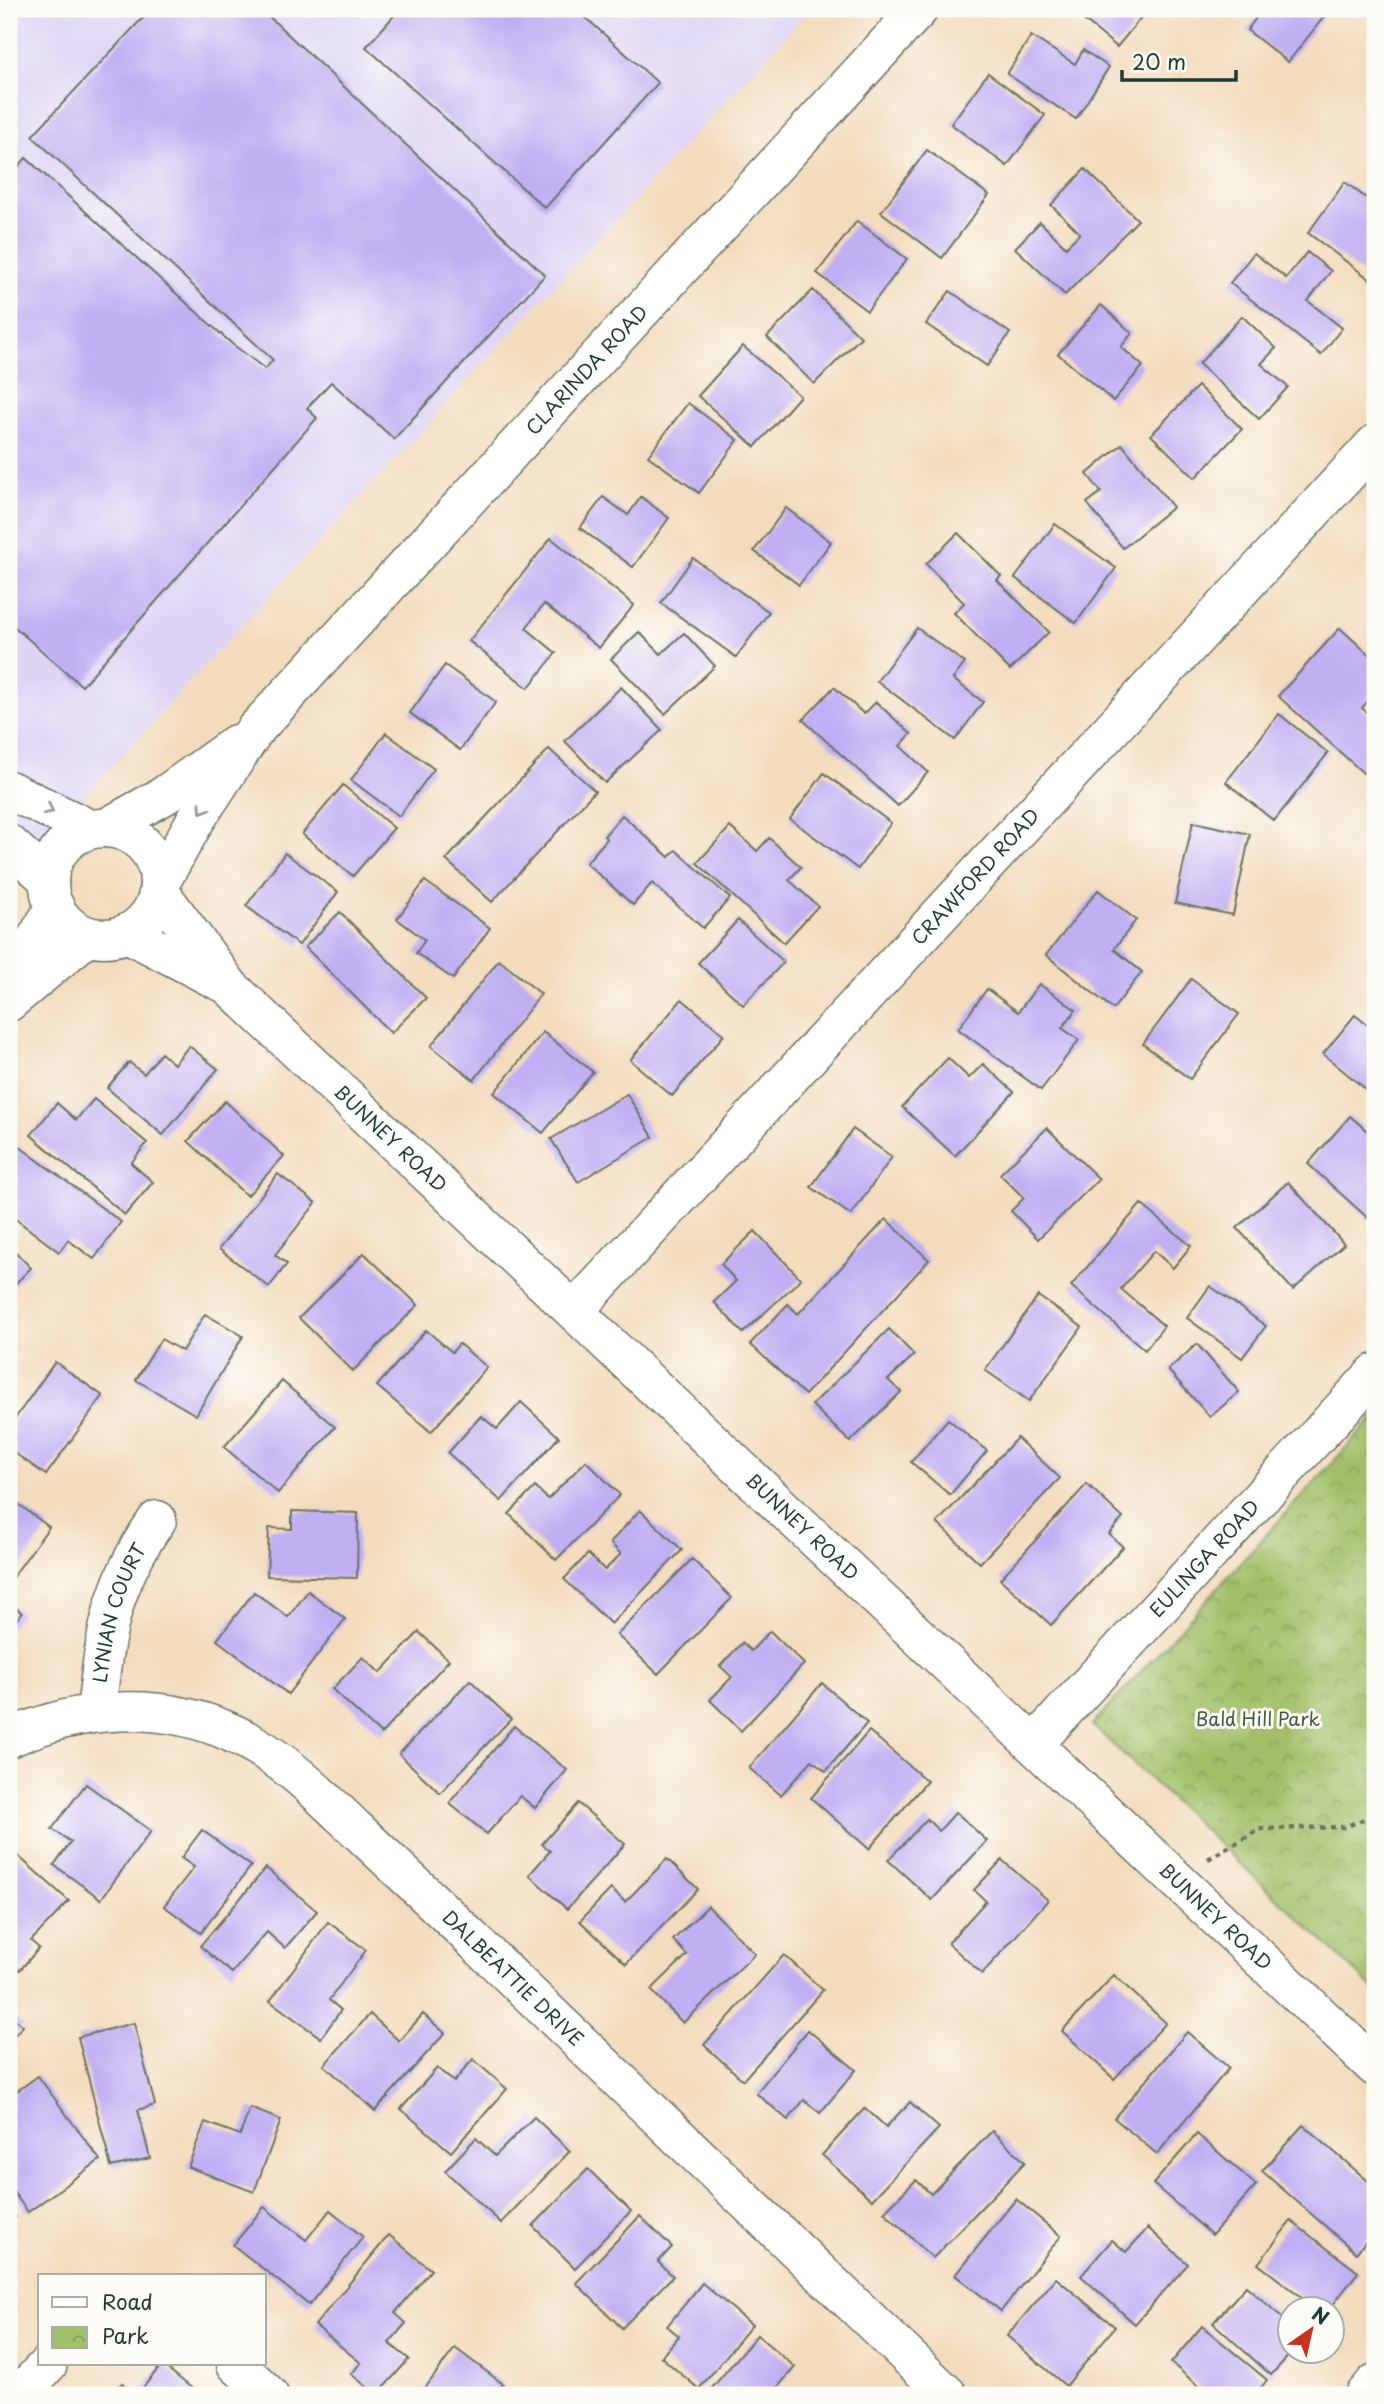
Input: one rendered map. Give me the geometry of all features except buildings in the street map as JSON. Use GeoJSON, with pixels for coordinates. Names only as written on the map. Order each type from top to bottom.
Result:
{"type":"FeatureCollection","features":[{"type":"Feature","properties":{"kind":"street","name":"CLARINDA ROAD"},"geometry":{"type":"LineString","coordinates":[[159,888],[195,821],[254,731],[919,9]]}},
{"type":"Feature","properties":{"kind":"street","name":"CRAWFORD ROAD"},"geometry":{"type":"LineString","coordinates":[[575,1311],[1375,444]]}},
{"type":"Feature","properties":{"kind":"street","name":"CLARINDA ROAD"},"geometry":{"type":"LineString","coordinates":[[98,829],[165,795],[254,731]]}},
{"type":"Feature","properties":{"kind":"street"},"geometry":{"type":"LineString","coordinates":[[9,790],[98,829],[123,831],[138,839],[150,852],[157,868],[159,888],[153,908],[142,923],[127,933],[115,937],[88,936],[63,919],[52,894],[9,844]]}},
{"type":"Feature","properties":{"kind":"street"},"geometry":{"type":"LineString","coordinates":[[9,984],[52,894],[52,863],[61,848],[74,836],[98,829]]}},
{"type":"Feature","properties":{"kind":"street","name":"BUNNEY ROAD"},"geometry":{"type":"LineString","coordinates":[[159,888],[230,987],[1375,2067]]}},
{"type":"Feature","properties":{"kind":"street","name":"BUNNEY ROAD"},"geometry":{"type":"LineString","coordinates":[[127,933],[230,987]]}},
{"type":"Feature","properties":{"kind":"street"},"geometry":{"type":"LineString","coordinates":[[9,1002],[88,936]]}},
{"type":"Feature","properties":{"kind":"street","name":"EULINGA ROAD"},"geometry":{"type":"LineString","coordinates":[[1034,1744],[1375,1373]]}},
{"type":"Feature","properties":{"kind":"street","name":"LYNIAN COURT"},"geometry":{"type":"LineString","coordinates":[[96,1712],[105,1637],[115,1597],[141,1543],[157,1520]]}},
{"type":"Feature","properties":{"kind":"street","name":"DALBEATTIE DRIVE"},"geometry":{"type":"LineString","coordinates":[[9,1738],[35,1727],[96,1712],[147,1712],[203,1722],[232,1733],[283,1763],[440,1909],[948,2395]]}},
{"type":"Feature","properties":{"kind":"street"},"geometry":{"type":"LineString","coordinates":[[19,2395],[46,2366]]}},
{"type":"Feature","properties":{"kind":"street"},"geometry":{"type":"LineString","coordinates":[[238,2366],[269,2395]]}},
{"type":"Feature","properties":{"kind":"street"},"geometry":{"type":"LineString","coordinates":[[1365,2395],[1375,2383]]}},
{"type":"Feature","properties":{"kind":"path"},"geometry":{"type":"LineString","coordinates":[[1177,1879],[1223,1848],[1260,1829],[1344,1827],[1375,1815]]}},
{"type":"Feature","properties":{"kind":"shaded area"},"geometry":{"type":"Polygon","coordinates":[[[9,9],[810,9],[9,878],[9,9]]]}},
{"type":"Feature","properties":{"kind":"green space","name":"Bald Hill Park"},"geometry":{"type":"Polygon","coordinates":[[[1375,1416],[1375,1990],[1092,1725],[1375,1416]]]}}]}
